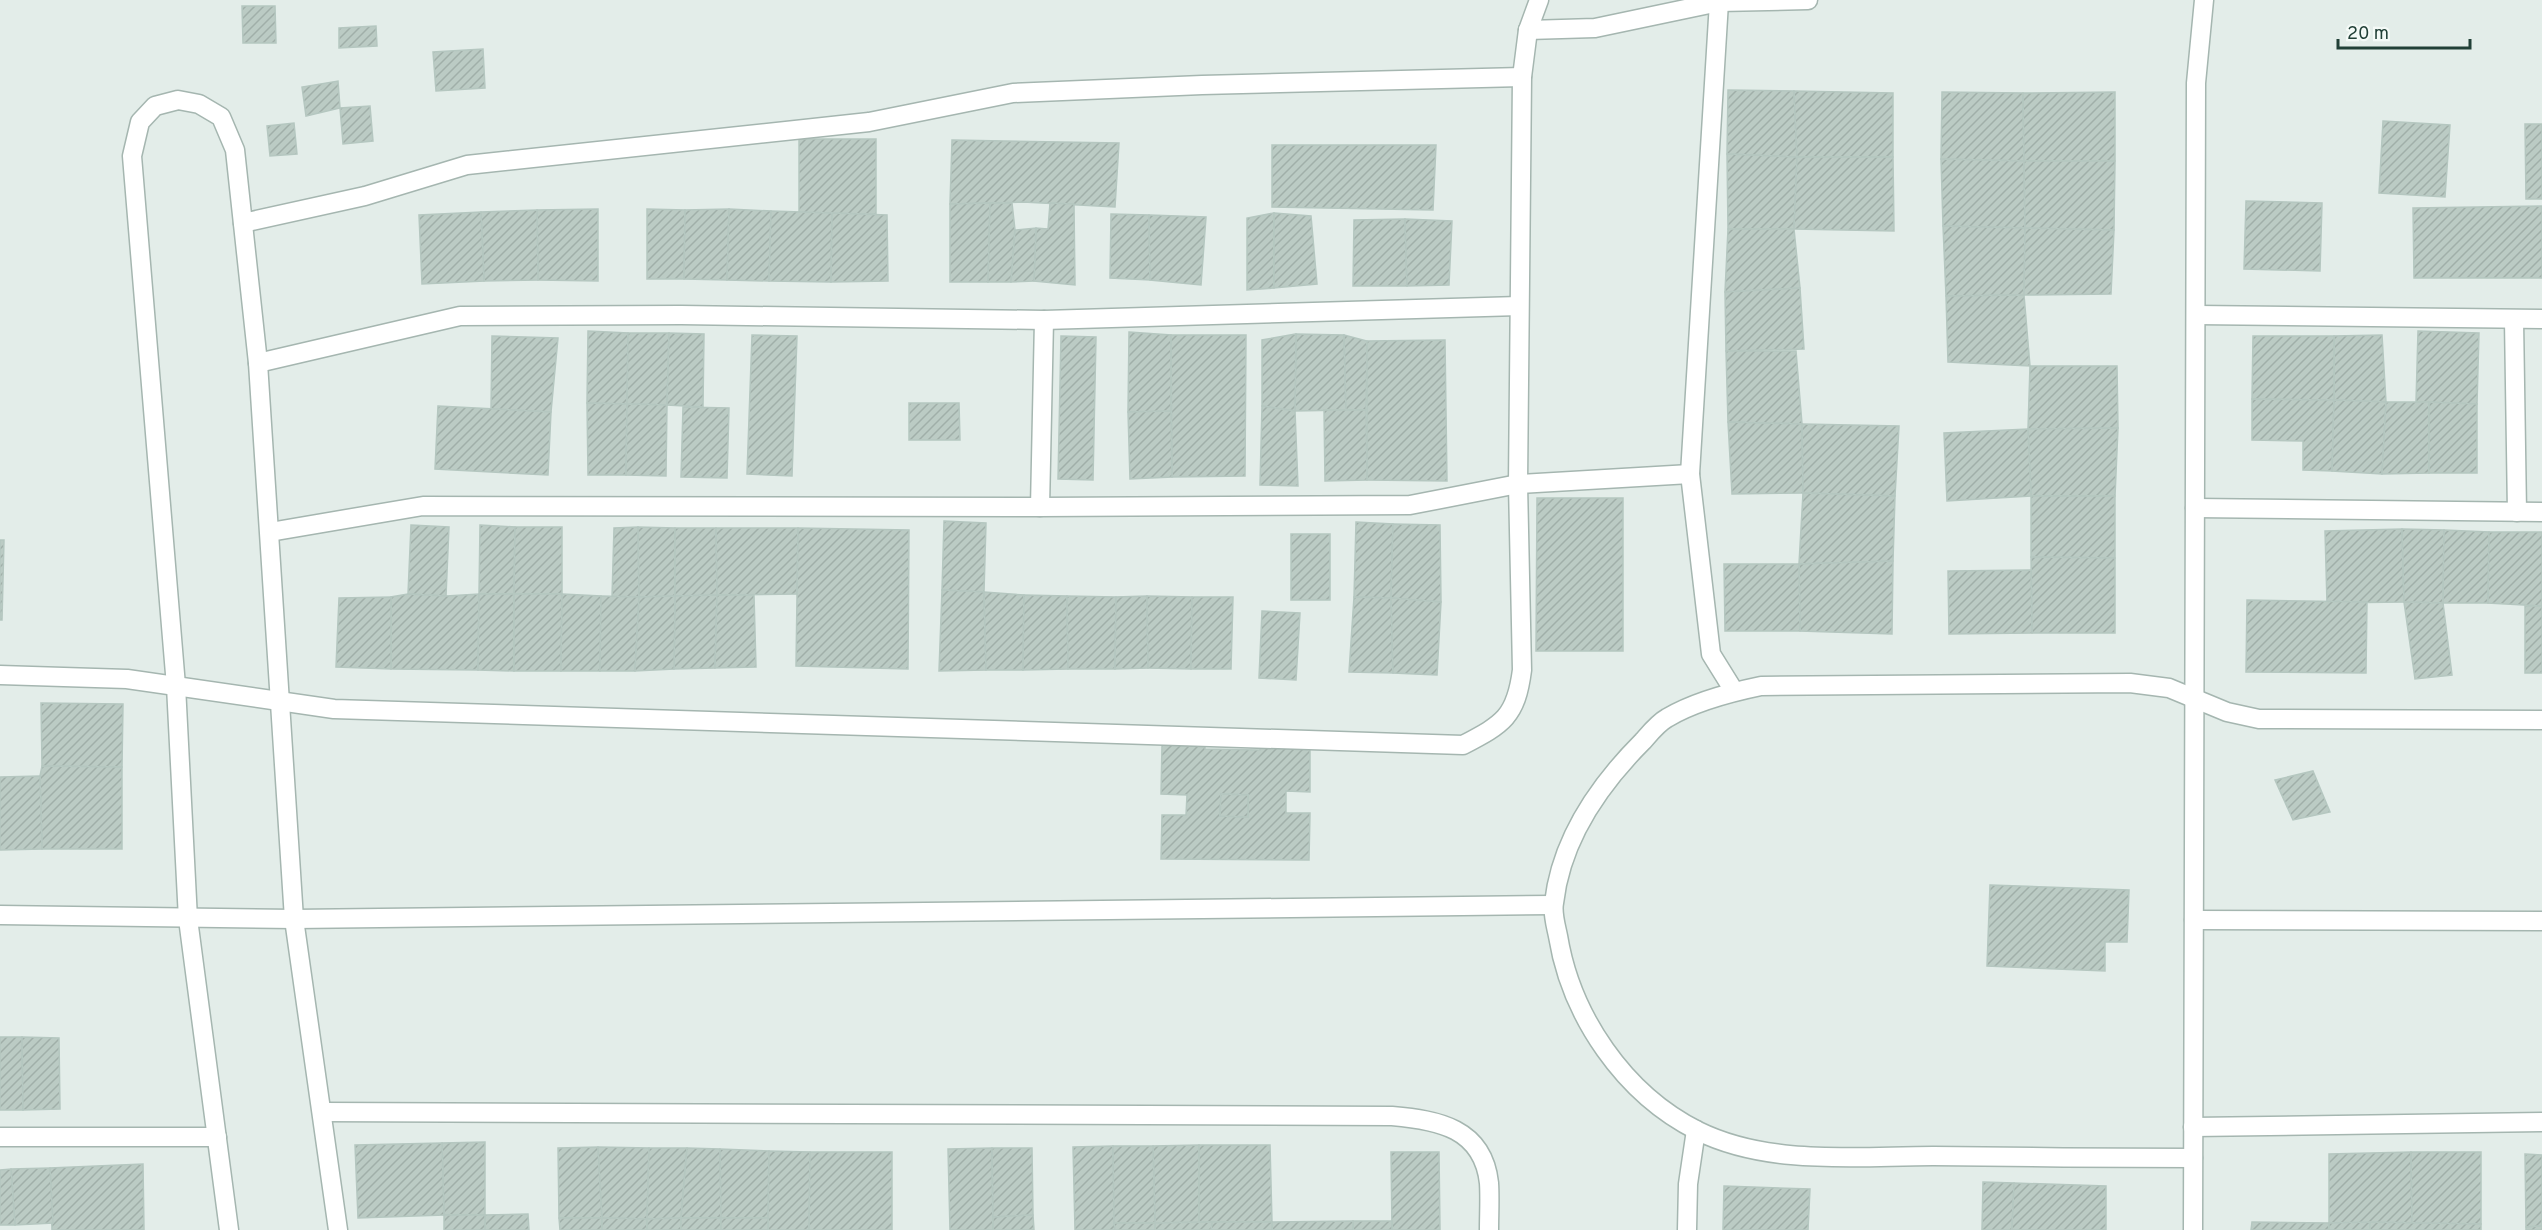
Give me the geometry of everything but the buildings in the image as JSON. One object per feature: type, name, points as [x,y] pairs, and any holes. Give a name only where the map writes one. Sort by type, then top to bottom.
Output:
[{"type":"street","points":[[0,675],[127,679],[334,709],[1463,745],[1498,725],[1510,713],[1519,693],[1522,670],[1518,484],[1522,77],[1528,30],[1539,0]]},
{"type":"street","points":[[1528,30],[1596,28],[1719,2],[1808,0]]},
{"type":"street","points":[[2193,1230],[2196,84],[2204,0]]},
{"type":"street","points":[[1719,2],[1690,474],[1711,654],[1734,691]]},
{"type":"street","points":[[243,223],[365,196],[467,165],[869,122],[1013,93],[1202,85],[1522,77]]},
{"type":"street","points":[[229,1230],[188,919],[176,686],[132,156],[140,122],[155,106],[178,100],[199,104],[221,117],[234,150],[258,363],[294,919],[338,1230]]},
{"type":"street","points":[[258,363],[460,316],[681,315],[1044,320],[1519,306]]},
{"type":"street","points":[[2197,315],[2542,319]]},
{"type":"street","points":[[1040,507],[1044,320]]},
{"type":"street","points":[[2514,320],[2517,512]]},
{"type":"street","points":[[270,532],[423,506],[1410,505],[1518,484],[1690,474]]},
{"type":"street","points":[[2195,508],[2542,512]]},
{"type":"street","points":[[2193,1158],[1800,1155],[1734,1146],[1696,1130],[1652,1101],[1619,1069],[1587,1024],[1562,963],[1553,905],[1565,857],[1591,801],[1623,760],[1665,718],[1734,691],[1761,686],[2130,683],[2169,688],[2227,712],[2259,719],[2542,720]]},
{"type":"street","points":[[0,915],[294,919],[1553,905]]},
{"type":"street","points":[[2194,920],[2542,921]]},
{"type":"street","points":[[322,1113],[1392,1116],[1426,1119],[1451,1128],[1473,1142],[1483,1159],[1489,1182],[1489,1230]]},
{"type":"street","points":[[2193,1127],[2542,1122]]},
{"type":"street","points":[[1687,1230],[1688,1184],[1696,1130]]},
{"type":"street","points":[[0,1137],[217,1137]]}]
